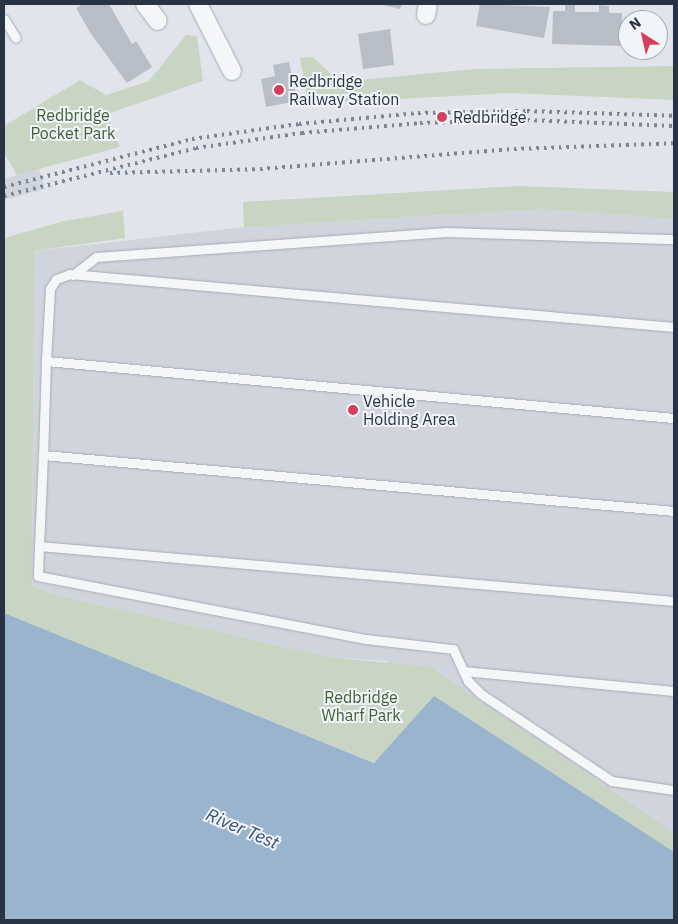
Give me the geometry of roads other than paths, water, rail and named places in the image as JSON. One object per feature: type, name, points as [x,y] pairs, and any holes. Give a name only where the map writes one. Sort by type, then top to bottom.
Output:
[{"type":"street","points":[[145,4],[158,21]]},
{"type":"street","points":[[198,4],[232,71]]},
{"type":"lane","points":[[4,19],[16,38]]},
{"type":"lane","points":[[73,275],[96,257],[389,235],[446,232],[674,239]]},
{"type":"lane","points":[[674,327],[73,275],[56,279],[50,289],[38,576],[366,639],[453,649],[463,671],[481,694],[612,781],[674,790]]},
{"type":"lane","points":[[46,361],[674,418]]},
{"type":"lane","points":[[43,455],[674,511]]},
{"type":"lane","points":[[39,546],[674,601]]},
{"type":"lane","points":[[463,671],[674,691]]},
{"type":"water","name":"River Test","points":[[4,613],[374,763],[434,696],[674,852],[674,920],[4,920]]},
{"type":"railway","points":[[4,187],[192,139],[299,124],[418,113],[527,111],[674,116]]},
{"type":"railway","points":[[4,196],[196,148],[302,133],[420,123],[527,120],[674,126]]},
{"type":"railway","points":[[110,173],[260,169],[514,149],[674,143]]},
{"type":"place","name":"Redbridge Railway Station","points":[[279,90]]},
{"type":"place","name":"Redbridge","points":[[442,117]]},
{"type":"place","name":"Vehicle Holding Area","points":[[353,410]]},
{"type":"park label","name":"Redbridge Pocket Park","points":[[73,124]]},
{"type":"park label","name":"Redbridge Wharf Park","points":[[361,706]]}]
